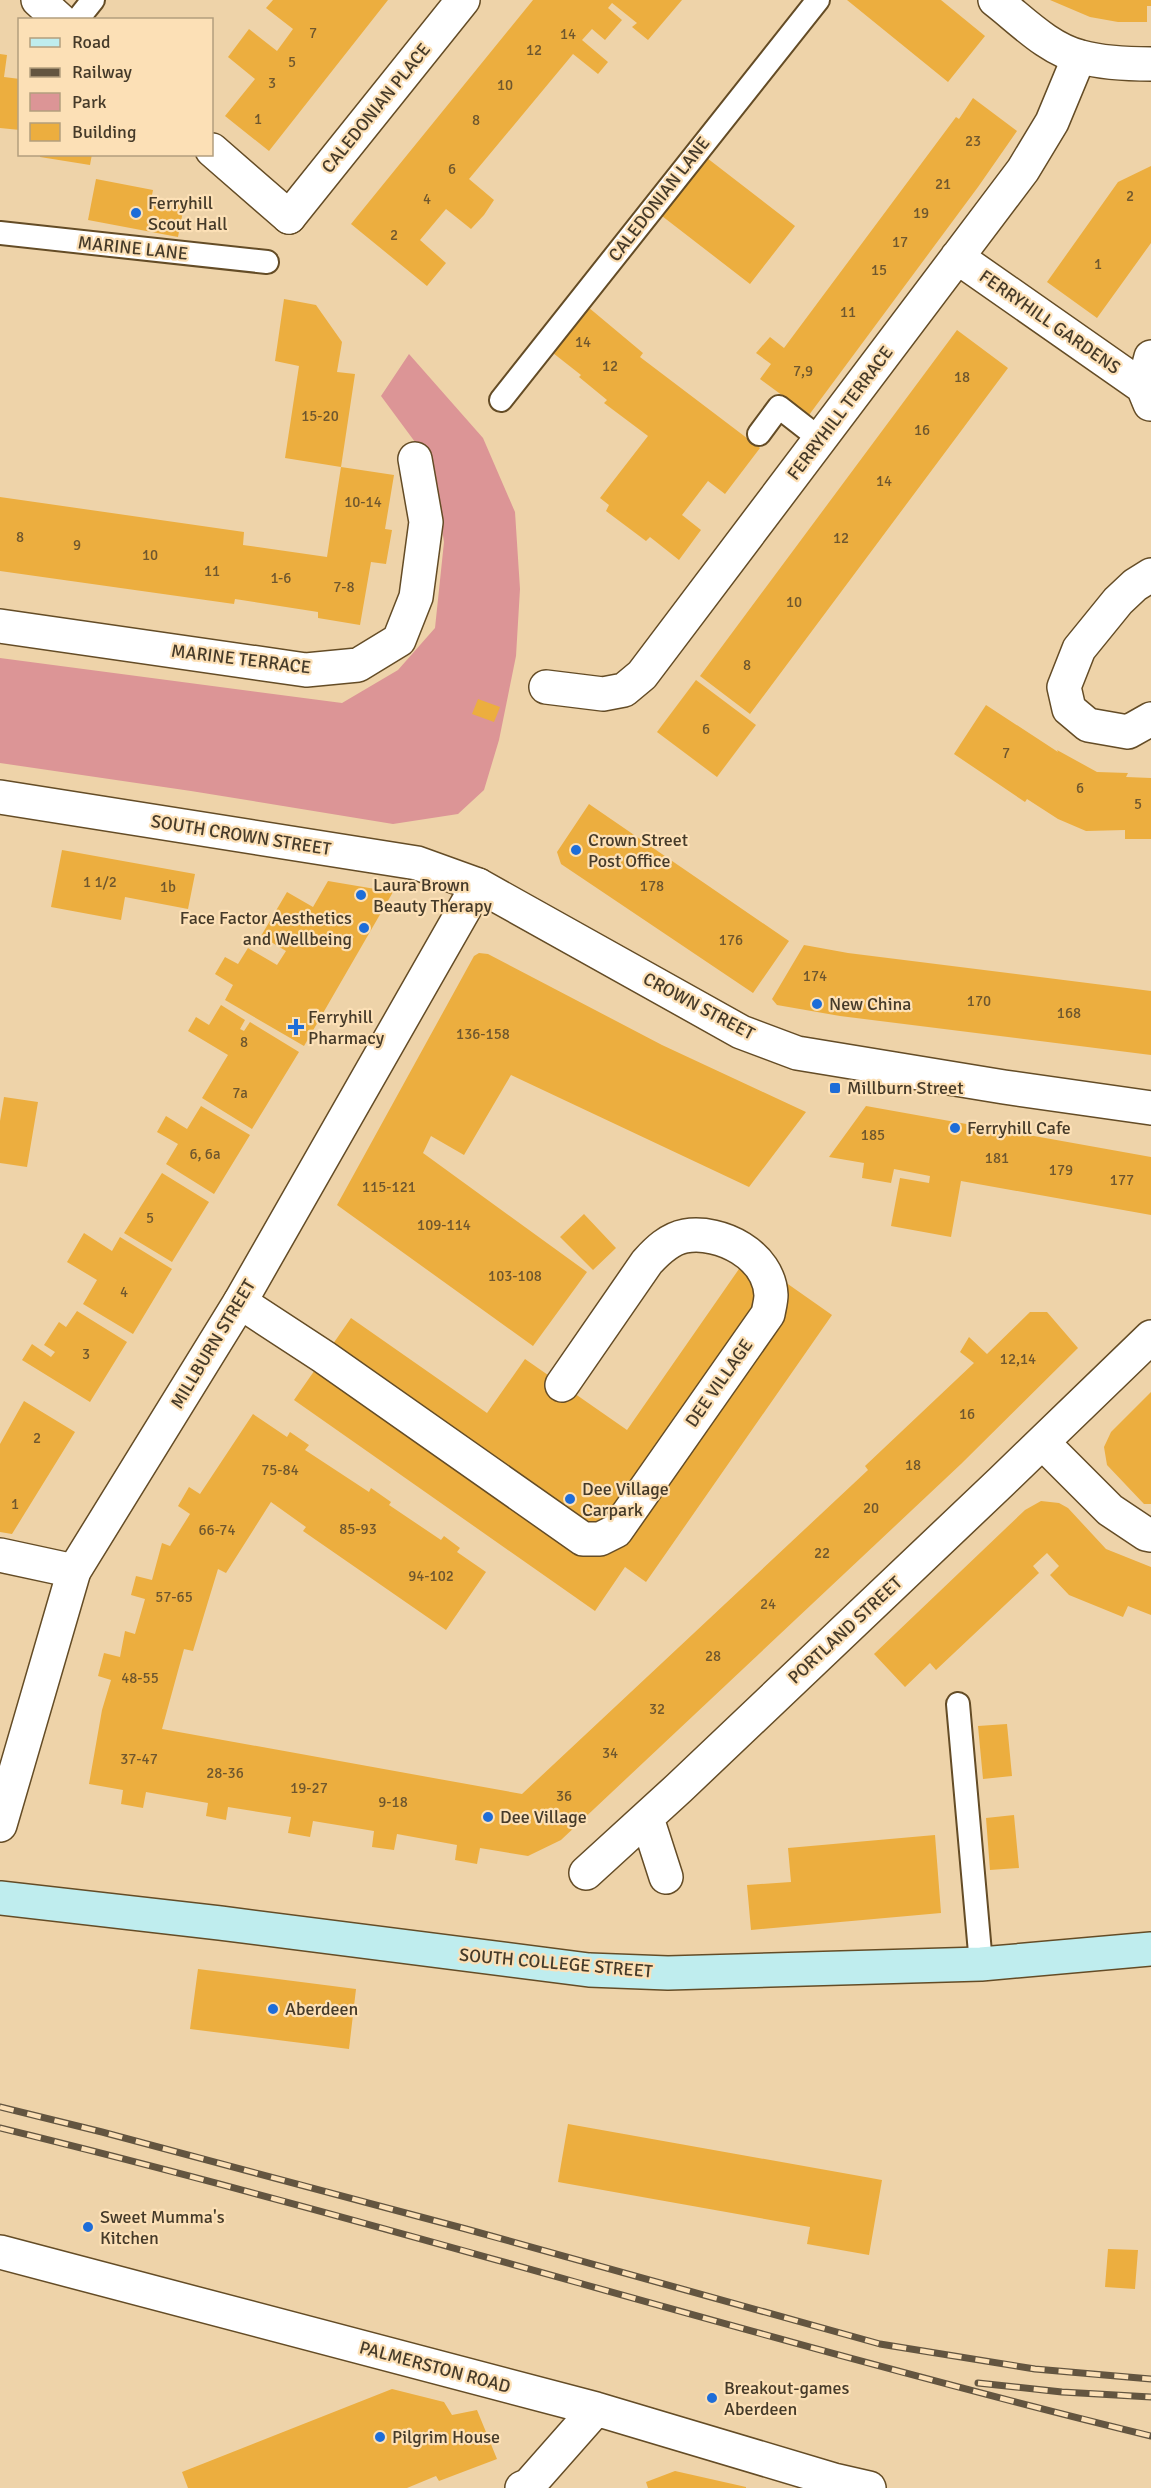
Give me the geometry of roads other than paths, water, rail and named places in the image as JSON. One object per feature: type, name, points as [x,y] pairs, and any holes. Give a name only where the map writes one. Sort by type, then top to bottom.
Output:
[{"type":"main road","name":"SOUTH COLLEGE STREET","points":[[0,1898],[220,1923],[589,1970],[679,1973],[981,1964],[1151,1949]]},
{"type":"street","points":[[38,0],[58,18]]},
{"type":"street","name":"CALEDONIAN PLACE","points":[[213,151],[289,217],[463,0]]},
{"type":"street","points":[[995,0],[1048,42],[1079,57],[1124,64],[1151,64]]},
{"type":"street","name":"FERRYHILL TERRACE","points":[[546,687],[603,694],[624,690],[642,675],[1023,170],[1052,122],[1079,57]]},
{"type":"street","name":"FERRYHILL GARDENS","points":[[957,257],[1148,383]]},
{"type":"street","name":"MARINE TERRACE","points":[[0,626],[306,670],[358,665],[399,640],[416,597],[426,522],[415,459]]},
{"type":"street","points":[[1151,575],[1135,585],[1118,601],[1079,649],[1065,687],[1069,709],[1088,725],[1128,732],[1151,719]]},
{"type":"street","name":"SOUTH CROWN STREET","points":[[0,797],[417,863],[478,885]]},
{"type":"street","name":"CROWN STREET","points":[[478,885],[741,1032],[797,1053],[1004,1087],[1151,1108]]},
{"type":"street","name":"MILLBURN STREET","points":[[0,1825],[74,1571],[240,1302],[478,885]]},
{"type":"street","name":"DEE VILLAGE","points":[[240,1302],[340,1367],[584,1539],[600,1539],[616,1532],[768,1314],[771,1296],[766,1276],[746,1250],[728,1240],[704,1235],[683,1236],[662,1246],[646,1262],[562,1385]]},
{"type":"street","name":"PORTLAND STREET","points":[[586,1873],[1043,1443],[1151,1337]]},
{"type":"street","points":[[1043,1443],[1110,1510],[1146,1534],[1151,1534]]},
{"type":"street","points":[[0,1555],[74,1571]]},
{"type":"street","points":[[647,1818],[666,1877]]},
{"type":"street","name":"PALMERSTON ROAD","points":[[0,2252],[596,2409],[834,2484],[869,2488]]},
{"type":"street","points":[[522,2488],[529,2485],[596,2409]]},
{"type":"lane","points":[[79,18],[93,0]]},
{"type":"lane","name":"CALEDONIAN LANE","points":[[501,400],[818,0]]},
{"type":"lane","name":"MARINE LANE","points":[[0,233],[267,262]]},
{"type":"lane","points":[[759,434],[779,407],[820,439]]},
{"type":"lane","points":[[958,1704],[981,1964]]},
{"type":"railway","points":[[0,2107],[466,2229],[880,2344],[1035,2369],[1151,2379]]},
{"type":"railway","points":[[0,2128],[144,2164],[1007,2400],[1151,2436]]},
{"type":"railway","points":[[978,2383],[1062,2392],[1151,2397]]},
{"type":"place","name":"Ferryhill Scout Hall","points":[[136,213]]},
{"type":"place","name":"Crown Street Post Office","points":[[576,850]]},
{"type":"place","name":"Laura Brown Beauty Therapy","points":[[361,895]]},
{"type":"place","name":"Face Factor Aesthetics and Wellbeing","points":[[364,928]]},
{"type":"place","name":"New China","points":[[817,1004]]},
{"type":"place","name":"Ferryhill Pharmacy","points":[[296,1027]]},
{"type":"place","name":"Millburn Street","points":[[835,1088]]},
{"type":"place","name":"Ferryhill Cafe","points":[[955,1128]]},
{"type":"place","name":"Dee Village Carpark","points":[[570,1499]]},
{"type":"place","name":"Dee Village","points":[[488,1817]]},
{"type":"place","name":"Aberdeen","points":[[273,2009]]},
{"type":"place","name":"Sweet Mumma's Kitchen","points":[[88,2227]]},
{"type":"place","name":"Breakout-games Aberdeen","points":[[712,2398]]},
{"type":"place","name":"Pilgrim House","points":[[380,2437]]}]
